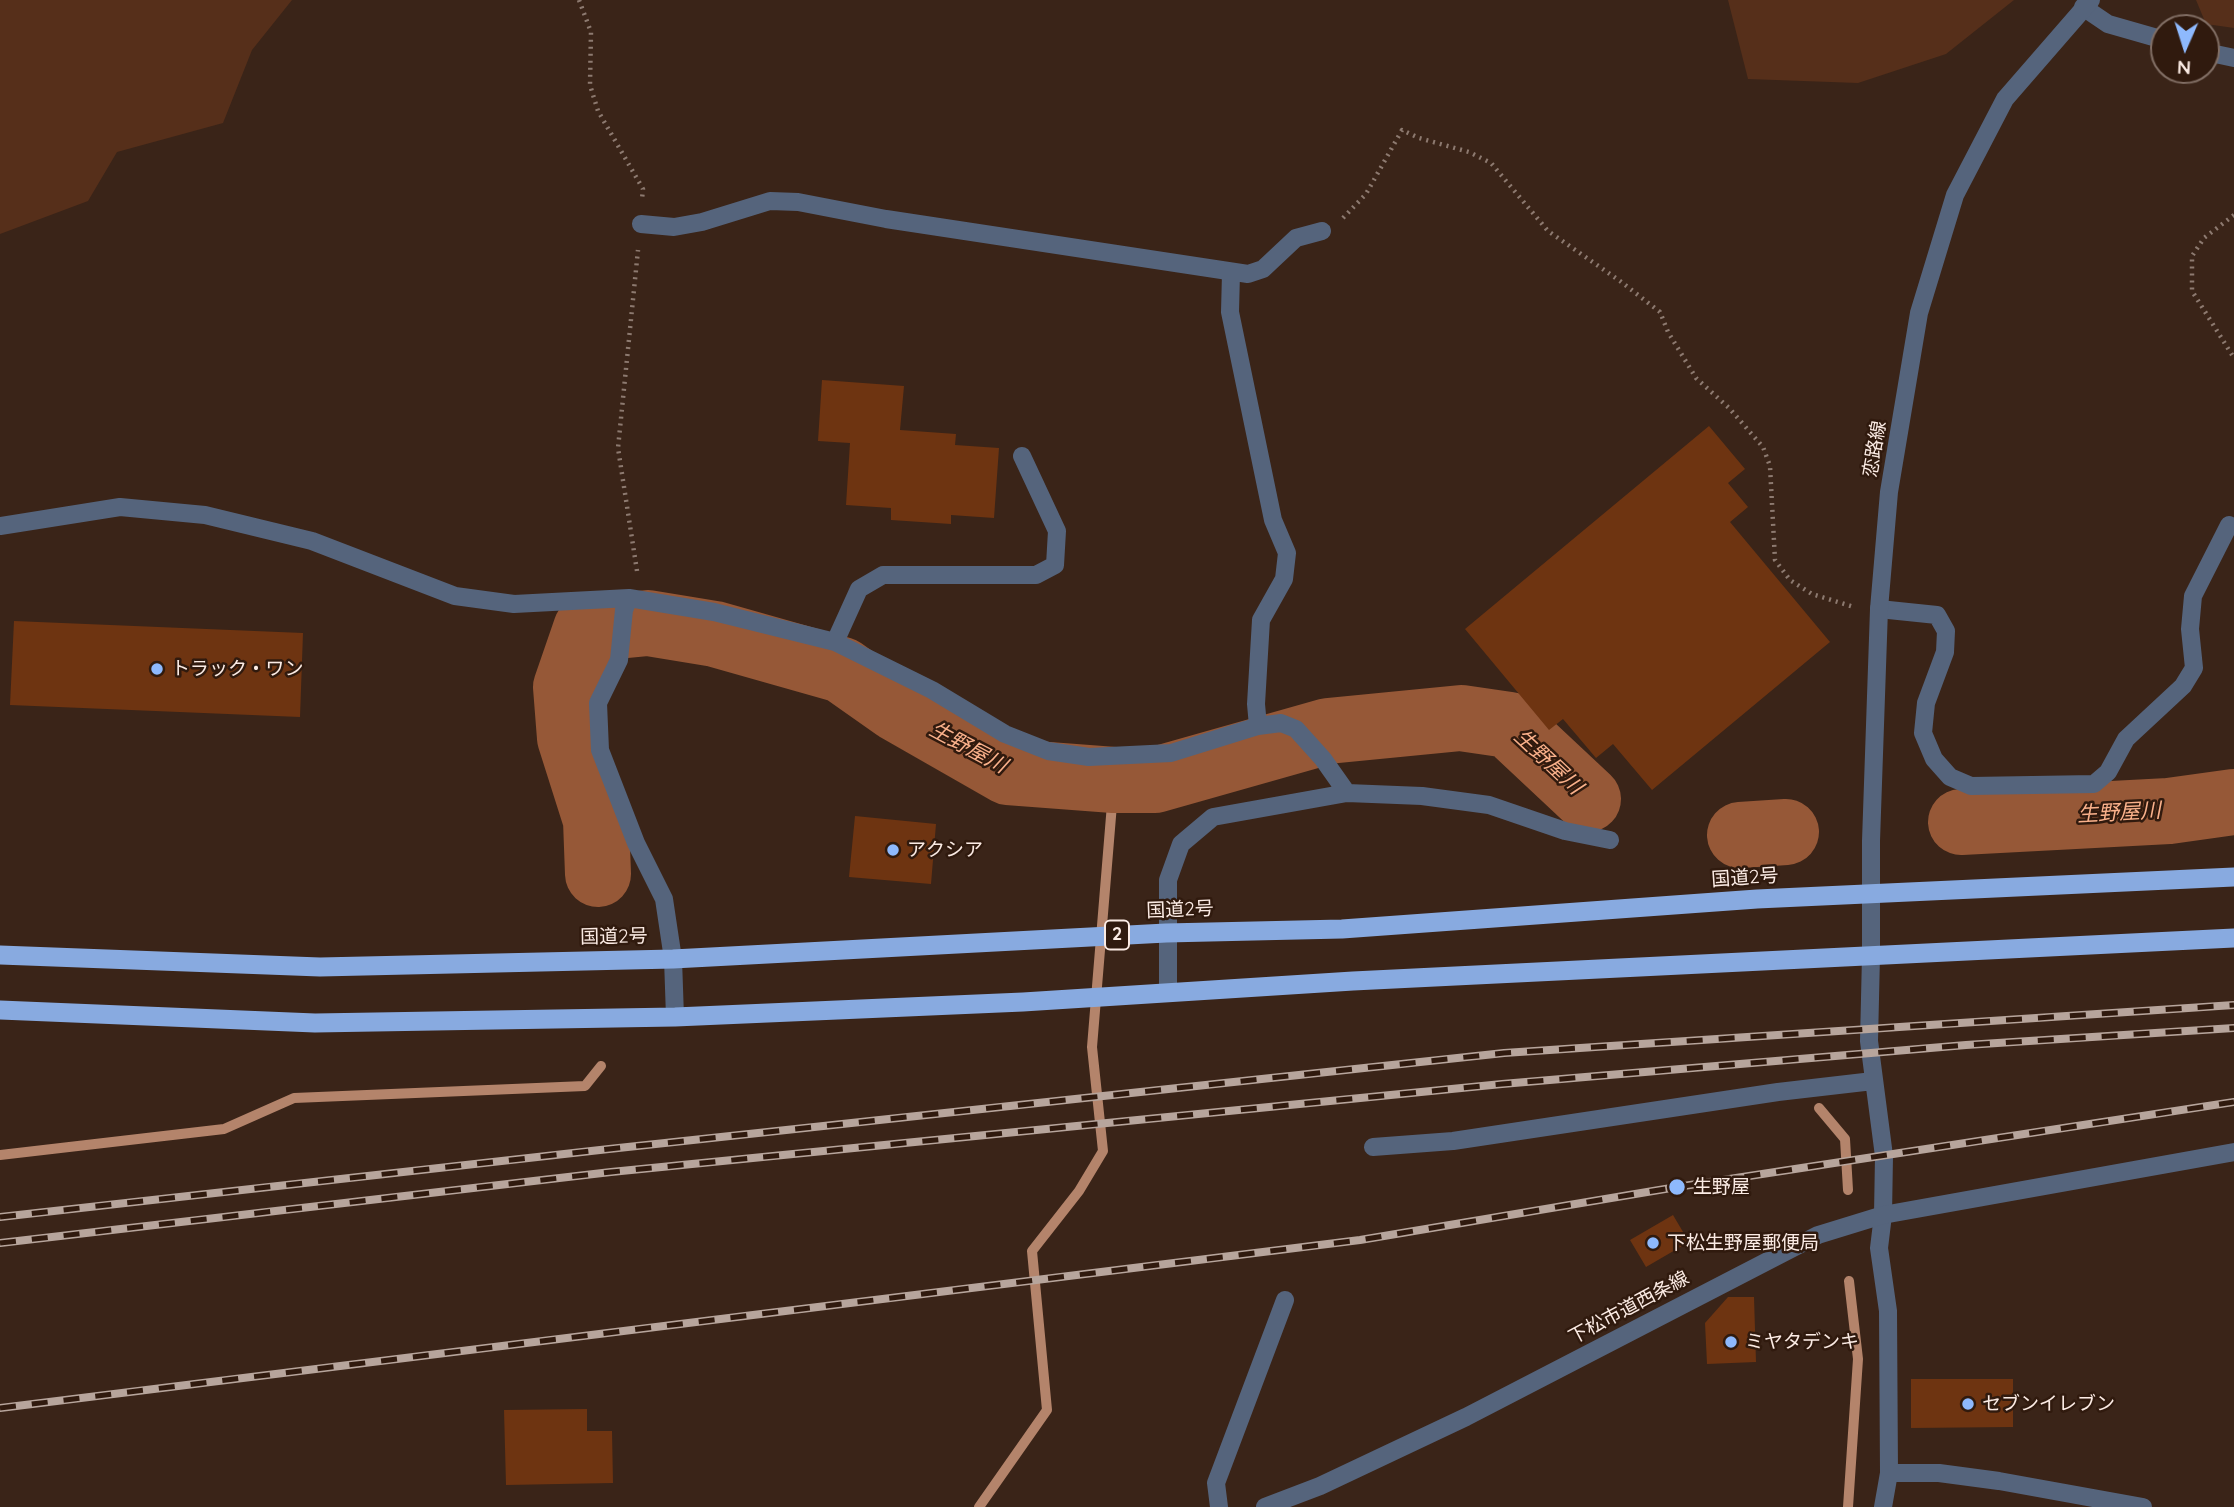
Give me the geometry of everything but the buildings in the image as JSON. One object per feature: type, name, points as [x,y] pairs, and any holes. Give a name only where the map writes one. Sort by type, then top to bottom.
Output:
[{"type":"highway","name":"国道2号","points":[[0,954],[320,967],[673,959],[1166,933],[1342,929],[1757,899],[2234,877]]},
{"type":"highway","points":[[0,1010],[315,1023],[675,1017],[1009,1003],[1353,981],[2234,938]]},
{"type":"street","points":[[2087,4],[2108,24],[2150,36]]},
{"type":"street","name":"恋路線","points":[[1883,1507],[1889,1473],[1888,1311],[1879,1248],[1883,1215],[1884,1156],[1869,1041],[1870,894],[1879,609],[1889,492],[1919,313],[1955,195],[2005,99],[2087,4]]},
{"type":"street","points":[[641,224],[674,226],[702,222],[770,201],[797,202],[886,219],[1248,274],[1263,269],[1296,238],[1322,231]]},
{"type":"street","points":[[1231,273],[1230,312],[1273,520],[1287,553],[1284,579],[1261,620],[1256,704],[1258,726]]},
{"type":"street","points":[[835,642],[859,589],[883,575],[1036,575],[1055,565],[1057,531],[1022,456]]},
{"type":"street","points":[[0,526],[120,507],[205,515],[312,541],[456,596],[514,604],[626,604],[714,612],[835,642],[932,690],[1005,734],[1048,751],[1089,757],[1171,754],[1258,726],[1281,723],[1296,729],[1323,759],[1347,793]]},
{"type":"street","points":[[1879,609],[1937,615],[1946,631],[1945,652],[1926,703],[1923,733],[1934,759],[1950,777],[1971,786],[2094,784],[2108,772],[2126,739],[2183,686],[2194,668],[2190,629],[2193,596],[2229,526]]},
{"type":"street","points":[[626,604],[619,660],[598,703],[600,750],[636,843],[664,899],[673,959],[675,1017]]},
{"type":"street","points":[[1167,993],[1168,880],[1181,844],[1213,817],[1347,793],[1422,796],[1489,805],[1565,831],[1610,840]]},
{"type":"street","points":[[1373,1147],[1453,1141],[1778,1092],[1873,1081]]},
{"type":"street","name":"下松市道西条線","points":[[1265,1507],[1320,1486],[1466,1417],[1807,1240],[1883,1215],[2234,1152]]},
{"type":"street","points":[[1219,1507],[1216,1483],[1285,1300]]},
{"type":"street","points":[[1889,1473],[1939,1473],[1999,1481],[2143,1507]]},
{"type":"path","points":[[579,0],[591,32],[590,85],[598,111],[643,190],[618,448],[638,578],[626,604]]},
{"type":"path","points":[[1322,231],[1346,216],[1366,194],[1402,130],[1419,138],[1469,152],[1491,163],[1548,231],[1660,312],[1668,332],[1696,378],[1729,408],[1763,447],[1770,466],[1774,560],[1790,580],[1812,594],[1847,607],[1879,609]]},
{"type":"path","points":[[2234,215],[2204,238],[2192,256],[2192,291],[2234,358]]},
{"type":"shaded area","points":[[0,0],[292,0],[252,50],[223,123],[117,152],[88,201],[0,234]]},
{"type":"shaded area","points":[[1728,0],[2014,0],[1946,54],[1858,83],[1748,79]]},
{"type":"shaded area","points":[[2196,0],[2234,0],[2234,28],[2220,26],[2220,14],[2202,14]]},
{"type":"waterway","name":"生野屋川","points":[[598,874],[596,820],[570,738],[566,687],[586,629],[648,623],[715,634],[842,670],[896,708],[1008,772],[1114,780],[1155,780],[1328,731],[1461,718],[1509,725],[1588,799]]},
{"type":"waterway","points":[[979,1507],[1047,1410],[1032,1251],[1079,1191],[1103,1151],[1092,1047],[1114,780]]},
{"type":"waterway","name":"生野屋川","points":[[1961,822],[2169,811],[2234,802]]},
{"type":"waterway","name":"生野屋川","points":[[1740,835],[1786,832]]},
{"type":"waterway","points":[[0,1155],[224,1129],[294,1098],[585,1086],[601,1066]]},
{"type":"waterway","points":[[1819,1108],[1845,1139],[1848,1190]]},
{"type":"waterway","points":[[1848,1507],[1858,1359],[1849,1281]]},
{"type":"railway","points":[[0,1217],[1504,1053],[2234,1005]]},
{"type":"railway","points":[[0,1243],[611,1172],[1502,1084],[1966,1045],[2234,1028]]},
{"type":"railway","points":[[0,1408],[1360,1240],[1677,1187],[2234,1102]]},
{"type":"place","name":"トラック・ワン","points":[[157,669]]},
{"type":"place","name":"アクシア","points":[[893,850]]},
{"type":"place","name":"生野屋","points":[[1677,1187]]},
{"type":"place","name":"下松生野屋郵便局","points":[[1653,1243]]},
{"type":"place","name":"ミヤタデンキ","points":[[1731,1342]]},
{"type":"place","name":"セブンイレブン","points":[[1968,1404]]}]
